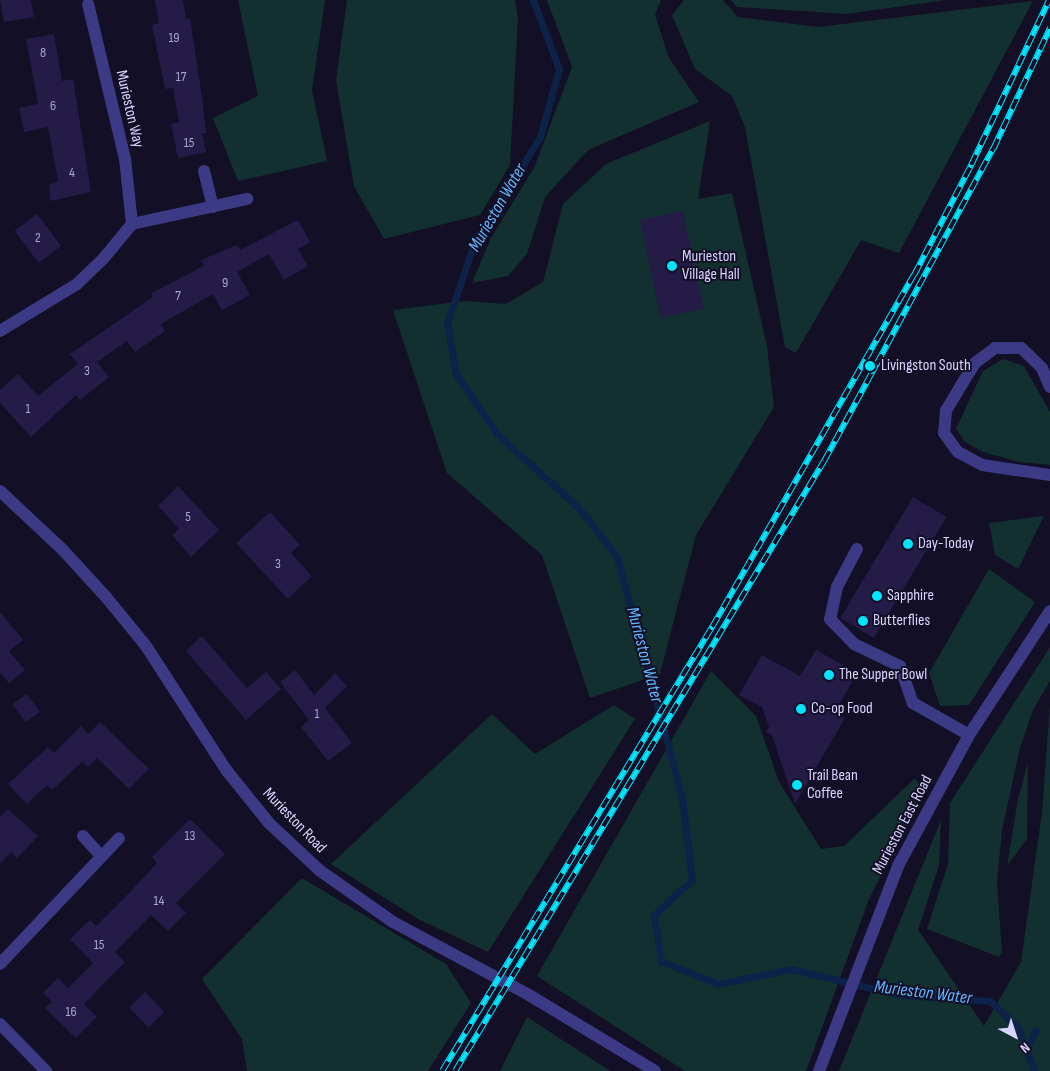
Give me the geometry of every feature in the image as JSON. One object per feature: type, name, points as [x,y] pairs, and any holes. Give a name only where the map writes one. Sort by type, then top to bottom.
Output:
[{"type":"street","name":"Murieston Way","points":[[88,4],[125,159],[132,224]]},
{"type":"street","points":[[204,171],[213,207]]},
{"type":"street","points":[[0,331],[77,284],[103,260],[132,224],[247,199]]},
{"type":"street","points":[[1050,387],[1042,368],[1021,348],[995,348],[974,363],[946,411],[944,433],[958,452],[982,465],[1050,474]]},
{"type":"street","name":"Murieston Road","points":[[0,491],[62,549],[106,597],[146,646],[227,771],[268,823],[319,870],[393,922],[529,995],[655,1071]]},
{"type":"street","points":[[857,549],[837,587],[830,619],[854,644],[900,666],[913,703],[970,735]]},
{"type":"street","name":"Murieston East Road","points":[[818,1071],[881,904],[898,866],[970,735],[1050,611]]},
{"type":"street","points":[[83,836],[101,856]]},
{"type":"street","points":[[0,964],[118,838]]},
{"type":"street","points":[[0,1024],[46,1071]]},
{"type":"green space","points":[[238,0],[325,0],[312,90],[327,161],[238,181],[213,118],[258,96]]},
{"type":"green space","points":[[347,0],[515,0],[518,18],[510,165],[480,215],[384,239],[354,186],[336,80]]},
{"type":"green space","points":[[547,0],[661,0],[655,15],[669,58],[699,102],[588,150],[545,197],[527,254],[508,276],[472,283],[491,238],[534,168],[572,67]]},
{"type":"green space","points":[[684,0],[723,0],[738,17],[818,27],[1033,1],[899,253],[861,240],[796,353],[785,347],[745,127],[732,96],[695,69],[672,15]]},
{"type":"green space","points":[[731,0],[946,0],[846,14],[737,7]]},
{"type":"green space","points":[[710,121],[698,199],[732,193],[767,346],[774,407],[696,535],[660,674],[590,698],[542,555],[447,473],[393,310],[464,301],[506,304],[543,282],[563,204],[606,164]]},
{"type":"green space","points":[[1003,359],[1024,366],[1050,412],[1050,465],[1019,462],[983,452],[965,442],[956,429],[983,371]]},
{"type":"green space","points":[[1044,516],[1018,569],[995,555],[989,523]]},
{"type":"green space","points":[[989,569],[1035,602],[969,705],[940,706],[929,673]]},
{"type":"green space","points":[[1050,647],[1050,681],[1033,710],[1020,748],[1002,830],[997,882],[1002,952],[999,957],[927,929],[948,864],[950,803]]},
{"type":"green space","points":[[711,671],[756,716],[779,782],[821,849],[844,846],[914,779],[926,786],[869,899],[806,1071],[685,1071],[537,976]]},
{"type":"green space","points":[[1050,704],[1050,1071],[839,1071],[941,820],[939,865],[918,930],[984,1026],[1021,962],[1042,812]]},
{"type":"green space","points":[[614,705],[635,719],[488,952],[418,919],[331,864],[492,714],[535,754]]},
{"type":"green space","points":[[1028,762],[1027,839],[1007,866],[1018,799]]},
{"type":"green space","points":[[302,878],[446,964],[471,1003],[428,1071],[247,1071],[242,1039],[202,979]]},
{"type":"green space","points":[[527,1017],[610,1071],[500,1071]]},
{"type":"building","points":[[0,0],[31,0],[34,17],[4,22]]},
{"type":"building","points":[[155,0],[183,0],[186,19],[190,18],[203,104],[206,133],[202,133],[206,152],[178,158],[171,124],[179,122],[173,88],[165,89],[152,25],[159,23]]},
{"type":"building","points":[[54,34],[62,81],[73,79],[91,192],[50,201],[49,185],[58,181],[48,127],[24,132],[19,108],[38,104],[26,39]]},
{"type":"building","name":"Murieston Village Hall","points":[[683,211],[704,309],[661,318],[640,220]]},
{"type":"building","points":[[37,214],[61,246],[39,263],[15,231]]},
{"type":"building","points":[[298,220],[310,242],[298,249],[308,266],[284,280],[269,254],[237,272],[250,295],[222,310],[213,294],[161,324],[165,331],[135,352],[127,341],[97,362],[109,377],[80,400],[76,395],[31,437],[0,403],[0,390],[18,374],[38,396],[78,364],[70,354],[153,297],[151,293],[204,266],[201,260],[237,245],[240,250]]},
{"type":"building","points":[[178,486],[219,530],[191,557],[172,535],[179,529],[158,506]]},
{"type":"building","points":[[913,497],[946,517],[874,638],[840,618]]},
{"type":"building","points":[[270,512],[300,545],[291,553],[312,576],[288,599],[236,543]]},
{"type":"building","points":[[0,612],[23,640],[9,651],[25,670],[9,683],[0,673]]},
{"type":"building","points":[[202,636],[247,688],[266,672],[281,689],[246,720],[186,651]]},
{"type":"building","name":"Co-op Food","points":[[816,650],[857,673],[835,712],[845,718],[795,804],[772,735],[766,732],[769,727],[762,707],[739,695],[762,655],[800,676]]},
{"type":"building","points":[[295,670],[314,695],[335,673],[347,686],[325,708],[352,743],[328,761],[301,727],[309,720],[280,682]]},
{"type":"building","points":[[27,694],[40,712],[25,722],[12,705]]},
{"type":"building","points":[[100,722],[149,769],[129,789],[97,758],[88,767],[82,762],[52,790],[47,785],[27,804],[8,784],[48,747],[54,753],[81,726],[88,734]]},
{"type":"building","points":[[8,809],[38,836],[17,858],[11,852],[0,864],[0,817]]},
{"type":"building","points":[[190,819],[225,854],[176,903],[186,913],[168,931],[151,915],[115,952],[125,962],[84,1004],[97,1017],[76,1038],[45,1008],[52,1002],[43,993],[58,978],[68,988],[93,963],[70,939],[90,920],[96,926],[132,890],[157,863],[152,857]]},
{"type":"building","points":[[145,992],[164,1012],[149,1027],[129,1007]]},
{"type":"waterway","name":"Murieston Water","points":[[533,0],[559,69],[540,137],[474,243],[447,323],[456,374],[497,434],[579,508],[617,557],[682,798],[692,880],[654,915],[661,961],[718,984],[791,969],[900,995],[990,1001],[1018,1027],[1034,1071]]},
{"type":"waterway","points":[[1026,1049],[1036,1030]]},
{"type":"railway","points":[[442,1071],[712,627],[914,275],[971,165],[1049,0]]},
{"type":"railway","points":[[455,1071],[824,461],[993,149],[1050,28]]},
{"type":"place","name":"Murieston Village Hall","points":[[672,266]]},
{"type":"place","name":"Livingston South","points":[[870,366]]},
{"type":"place","name":"Day-Today","points":[[908,544]]},
{"type":"place","name":"Sapphire","points":[[877,596]]},
{"type":"place","name":"Butterflies","points":[[863,621]]},
{"type":"place","name":"The Supper Bowl","points":[[829,675]]},
{"type":"place","name":"Co-op Food","points":[[801,709]]},
{"type":"place","name":"Trail Bean Coffee","points":[[797,785]]}]
